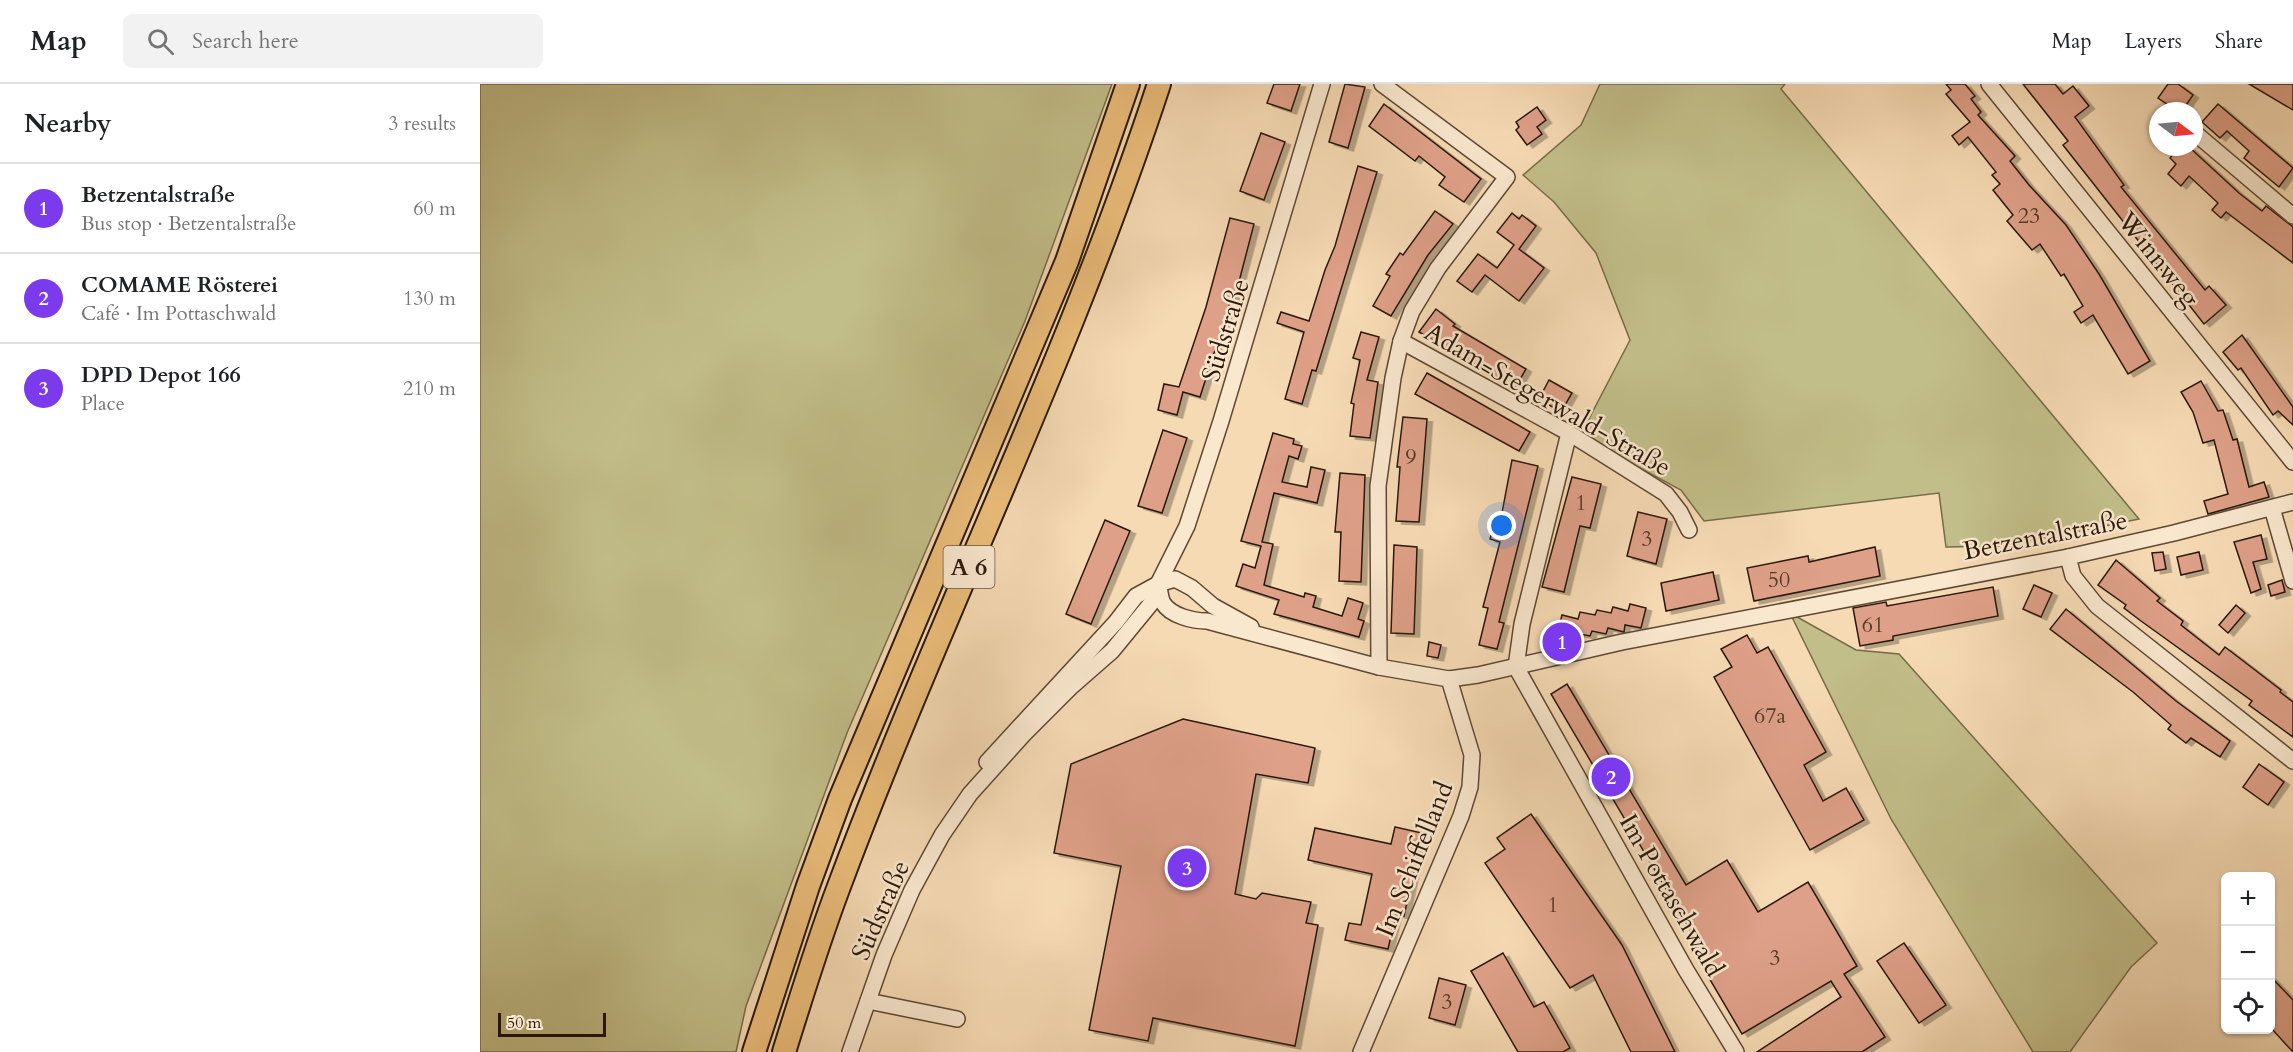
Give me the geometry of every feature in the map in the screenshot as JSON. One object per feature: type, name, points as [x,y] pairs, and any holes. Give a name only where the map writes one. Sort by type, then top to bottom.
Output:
[{"type":"highway","name":"A 6","points":[[754,1052],[808,886],[840,799],[1066,261],[1128,84]]},
{"type":"highway","name":"A 6","points":[[784,1052],[838,890],[902,726],[1073,316],[1119,198],[1159,84]]},
{"type":"street","name":"Südstraße","points":[[850,1052],[912,890],[942,836],[970,794],[982,768],[1004,741],[1116,622],[1136,596],[1158,584],[1187,526],[1260,298],[1322,84]]},
{"type":"street","points":[[1379,667],[1378,486],[1393,378],[1401,341],[1412,311],[1438,268],[1507,177],[1382,84]]},
{"type":"street","name":"Winnweg","points":[[1989,84],[2293,462]]},
{"type":"street","points":[[2203,141],[2293,216]]},
{"type":"street","name":"Adam-Stegerwald-Straße","points":[[1401,341],[1569,433],[1666,494],[1680,512],[1689,530]]},
{"type":"street","points":[[1516,667],[1522,624],[1569,433]]},
{"type":"street","name":"Betzentalstraße","points":[[1272,638],[1379,667],[1449,679],[1516,667],[1622,642],[2068,556],[2272,508],[2293,501]]},
{"type":"street","points":[[2272,508],[2293,581]]},
{"type":"street","points":[[2068,556],[2073,576],[2097,606],[2293,761]]},
{"type":"street","points":[[1175,579],[1192,588],[1213,606],[1272,638],[1207,621],[1194,621],[1176,613],[1163,603],[1158,584],[1175,579]]},
{"type":"street","name":"Im Pottaschwald","points":[[1516,667],[1686,970],[1736,1052]]},
{"type":"street","name":"Im Schiffelland","points":[[1361,1052],[1470,787],[1472,755],[1449,679]]},
{"type":"street","points":[[868,1001],[957,1019]]},
{"type":"shaded area","points":[[480,84],[1112,84],[1025,321],[847,733],[746,1006],[736,1052],[480,1052]]},
{"type":"shaded area","points":[[1600,84],[1785,84],[1781,89],[2139,519],[2004,546],[1946,547],[1939,493],[1704,521],[1681,490],[1580,436],[1630,340],[1596,253],[1554,202],[1523,175],[1581,125]]},
{"type":"shaded area","points":[[1790,613],[1856,650],[1899,654],[2157,943],[2131,967],[2070,1052],[2033,1052],[1891,819]]},
{"type":"building","points":[[1274,84],[1300,84],[1291,111],[1267,103]]},
{"type":"building","points":[[1345,84],[1365,87],[1348,148],[1329,142]]},
{"type":"building","points":[[1946,84],[1965,84],[1975,96],[1971,99],[1981,112],[1978,115],[2015,156],[2010,161],[2029,185],[2066,225],[2099,274],[2150,361],[2128,374],[2093,315],[2081,323],[2074,312],[2083,306],[2064,274],[2061,276],[2040,244],[2032,250],[2007,221],[2013,215],[1993,190],[2000,184],[1992,175],[1996,172],[1968,137],[1959,145],[1952,136],[1970,122],[1946,94],[1951,90]]},
{"type":"building","points":[[2023,84],[2055,84],[2063,94],[2073,86],[2089,106],[2075,117],[2124,185],[2121,187],[2205,290],[2209,286],[2226,305],[2204,324],[2063,145],[2068,141]]},
{"type":"building","points":[[2168,84],[2178,84],[2193,95],[2188,102],[2164,102],[2158,98]]},
{"type":"building","points":[[2249,84],[2293,84],[2293,110]]},
{"type":"building","points":[[1384,104],[1481,179],[1464,202],[1439,185],[1445,177],[1419,156],[1415,161],[1369,126]]},
{"type":"building","points":[[2218,104],[2293,168],[2279,187],[2244,158],[2249,151],[2227,131],[2220,138],[2203,121]]},
{"type":"building","points":[[1537,107],[1546,120],[1537,127],[1542,134],[1527,145],[1516,130],[1519,127],[1516,122]]},
{"type":"building","points":[[1261,133],[1285,142],[1264,200],[1240,191]]},
{"type":"building","points":[[2172,156],[2199,156],[2262,211],[2266,206],[2293,227],[2293,263],[2226,212],[2221,218],[2212,210],[2218,203],[2189,176],[2181,186],[2168,174],[2176,164],[2170,158]]},
{"type":"building","points":[[1358,166],[1377,172],[1316,371],[1312,370],[1302,404],[1285,399],[1304,332],[1277,323],[1281,312],[1309,321],[1335,246]]},
{"type":"building","points":[[1435,211],[1453,224],[1428,255],[1391,316],[1373,306],[1390,276],[1386,274],[1400,253],[1403,255]]},
{"type":"building","points":[[1512,213],[1519,219],[1522,215],[1536,226],[1519,249],[1544,268],[1519,301],[1485,275],[1472,292],[1457,281],[1478,254],[1497,268],[1514,245],[1497,232]]},
{"type":"building","points":[[1230,218],[1254,224],[1234,301],[1231,300],[1200,397],[1183,392],[1177,415],[1158,410],[1164,384],[1179,387],[1206,307]]},
{"type":"building","points":[[1436,309],[1455,324],[1453,326],[1526,369],[1515,388],[1419,332]]},
{"type":"building","points":[[1361,332],[1379,337],[1367,380],[1378,382],[1370,438],[1350,436],[1354,404],[1351,403],[1360,360],[1353,358]]},
{"type":"building","points":[[2242,335],[2293,407],[2293,425],[2278,411],[2273,415],[2241,368],[2238,370],[2223,352]]},
{"type":"building","points":[[1427,373],[1530,432],[1519,451],[1415,394]]},
{"type":"building","points":[[1549,380],[1572,393],[1561,412],[1539,399]]},
{"type":"building","points":[[2201,381],[2218,411],[2223,410],[2233,440],[2237,439],[2249,487],[2264,482],[2269,497],[2208,514],[2204,501],[2228,494],[2214,440],[2203,443],[2193,412],[2181,392]]},
{"type":"building","points":[[1403,417],[1427,419],[1419,522],[1396,521],[1400,467],[1397,467]]},
{"type":"building","points":[[1163,430],[1187,438],[1162,513],[1138,506]]},
{"type":"building","points":[[1273,433],[1294,439],[1293,444],[1302,446],[1298,459],[1289,456],[1282,482],[1307,487],[1311,467],[1325,470],[1317,503],[1274,493],[1262,542],[1273,544],[1264,585],[1304,597],[1305,593],[1316,596],[1313,607],[1342,616],[1348,598],[1363,603],[1358,619],[1364,621],[1359,637],[1274,614],[1279,600],[1236,586],[1243,564],[1255,568],[1261,546],[1241,541]]},
{"type":"building","points":[[1512,460],[1538,466],[1499,622],[1504,623],[1497,649],[1479,645],[1488,608],[1483,607],[1500,542],[1490,539],[1496,517],[1501,518]]},
{"type":"building","points":[[1340,473],[1365,475],[1361,582],[1339,581],[1341,532],[1335,532]]},
{"type":"building","points":[[1572,477],[1601,484],[1590,528],[1580,526],[1564,592],[1542,587]]},
{"type":"building","points":[[1638,512],[1667,519],[1656,564],[1627,556]]},
{"type":"building","points":[[1105,520],[1130,531],[1091,624],[1066,614]]},
{"type":"building","points":[[2261,535],[2267,559],[2253,562],[2261,589],[2251,593],[2234,542]]},
{"type":"building","points":[[1394,545],[1417,547],[1414,634],[1391,633]]},
{"type":"building","points":[[1875,547],[1880,576],[1754,601],[1747,568],[1808,556],[1809,562]]},
{"type":"building","points":[[2163,552],[2166,569],[2155,571],[2152,553]]},
{"type":"building","points":[[2199,552],[2203,570],[2181,575],[2177,557]]},
{"type":"building","points":[[2116,560],[2160,598],[2157,601],[2183,621],[2181,625],[2219,655],[2225,647],[2293,702],[2293,737],[2249,705],[2252,701],[2141,621],[2124,608],[2126,605],[2098,585]]},
{"type":"building","points":[[1713,572],[1719,600],[1666,611],[1661,583]]},
{"type":"building","points":[[2282,580],[2285,592],[2271,596],[2268,585]]},
{"type":"building","points":[[2034,585],[2052,593],[2041,617],[2023,609]]},
{"type":"building","points":[[1993,587],[1998,616],[1893,636],[1893,640],[1860,646],[1853,608],[1886,602],[1887,606]]},
{"type":"building","points":[[1630,604],[1646,608],[1641,628],[1625,625],[1624,632],[1608,628],[1606,634],[1592,631],[1590,636],[1575,633],[1573,640],[1557,636],[1562,615],[1578,619],[1580,612],[1595,615],[1597,610],[1611,613],[1613,607],[1628,611]]},
{"type":"building","points":[[2236,605],[2245,613],[2228,633],[2219,625]]},
{"type":"building","points":[[2066,609],[2176,701],[2230,741],[2220,757],[2191,738],[2186,743],[2168,729],[2171,725],[2133,692],[2050,629]]},
{"type":"building","points":[[1747,635],[1757,653],[1768,647],[1826,752],[1804,765],[1823,801],[1846,788],[1864,820],[1810,850],[1714,677],[1732,667],[1721,649]]},
{"type":"building","points":[[1429,642],[1441,645],[1438,658],[1427,656]]},
{"type":"building","points":[[1567,684],[1686,885],[1727,860],[1758,912],[1808,882],[1857,966],[1844,974],[1885,1037],[1862,1052],[1757,1052],[1841,997],[1831,981],[1742,1034],[1692,949],[1699,945],[1551,694]]},
{"type":"building","points":[[1183,719],[1315,748],[1308,783],[1256,774],[1235,894],[1256,899],[1262,893],[1311,902],[1306,923],[1318,925],[1295,1046],[1153,1018],[1148,1041],[1089,1030],[1121,866],[1054,853],[1071,764]]},
{"type":"building","points":[[2259,764],[2284,782],[2268,805],[2243,787]]},
{"type":"building","points":[[1531,814],[1622,945],[1675,1052],[1631,1052],[1593,975],[1570,988],[1485,863],[1505,849],[1497,838]]},
{"type":"building","points":[[1395,827],[1422,833],[1404,916],[1396,914],[1388,949],[1345,940],[1349,923],[1361,925],[1372,874],[1308,860],[1315,828],[1391,844]]},
{"type":"building","points":[[1904,943],[1946,1005],[1919,1023],[1877,961]]},
{"type":"building","points":[[1503,953],[1534,1007],[1544,1002],[1570,1048],[1563,1052],[1518,1052],[1471,971]]},
{"type":"building","points":[[1439,978],[1466,985],[1455,1025],[1429,1018]]},
{"type":"building","points":[[2275,981],[2293,1000],[2293,1052],[2275,1032]]},
{"type":"place","name":"Betzentalstraße","points":[[1562,642]]},
{"type":"place","name":"COMAME Rösterei","points":[[1611,777]]},
{"type":"place","name":"DPD Depot 166","points":[[1187,868]]}]
